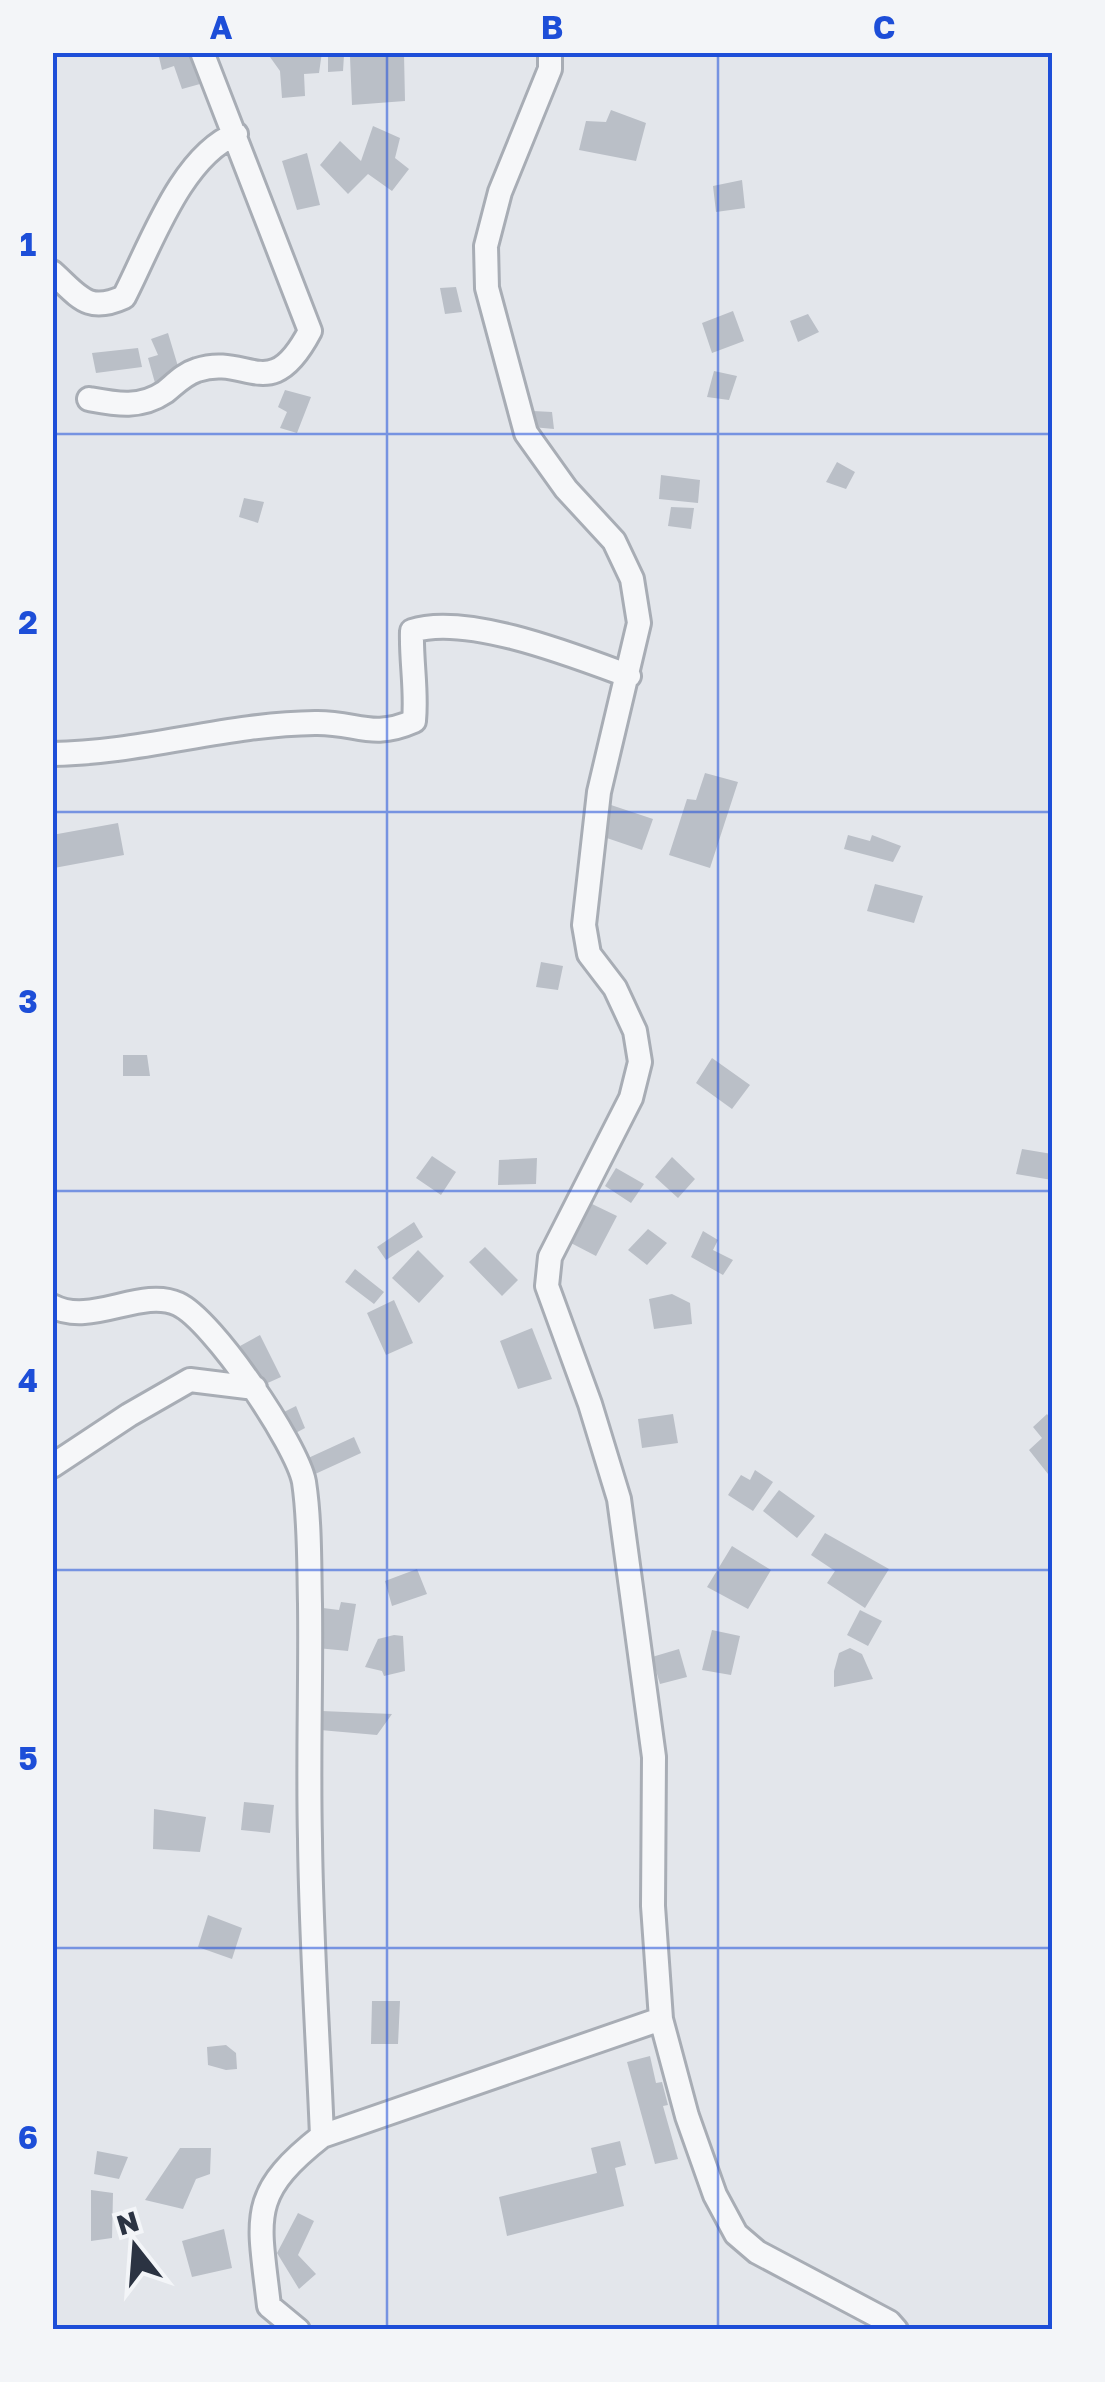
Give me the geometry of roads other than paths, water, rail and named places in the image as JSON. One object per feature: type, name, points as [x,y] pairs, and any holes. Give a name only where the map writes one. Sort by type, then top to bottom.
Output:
[{"type":"street","points":[[89,399],[127,406],[150,401],[193,370],[209,367],[270,373],[287,364],[310,331],[202,52]]},
{"type":"street","points":[[550,52],[550,69],[495,210],[486,246],[487,288],[526,433],[566,489],[614,541],[632,579],[639,623],[599,792],[584,925],[588,954],[615,988],[635,1030],[640,1062],[631,1098],[550,1257],[546,1286],[584,1386],[620,1499],[654,1756],[653,1906],[661,2019],[693,2132],[715,2195],[736,2234],[757,2252],[889,2322],[896,2330]]},
{"type":"street","points":[[52,272],[89,304],[106,306],[124,297],[189,172],[220,140],[236,134]]},
{"type":"street","points":[[52,754],[132,747],[205,732],[318,722],[390,732],[414,721],[412,631],[432,625],[472,630],[559,651],[629,676]]},
{"type":"street","points":[[52,1306],[61,1310],[114,1310],[144,1299],[177,1303],[218,1339],[254,1388],[303,1478],[310,1621],[310,1840],[322,2136]]},
{"type":"street","points":[[52,1466],[190,1380],[254,1388]]},
{"type":"street","points":[[298,2330],[269,2306],[261,2234],[265,2196],[287,2163],[322,2136],[661,2019]]}]
